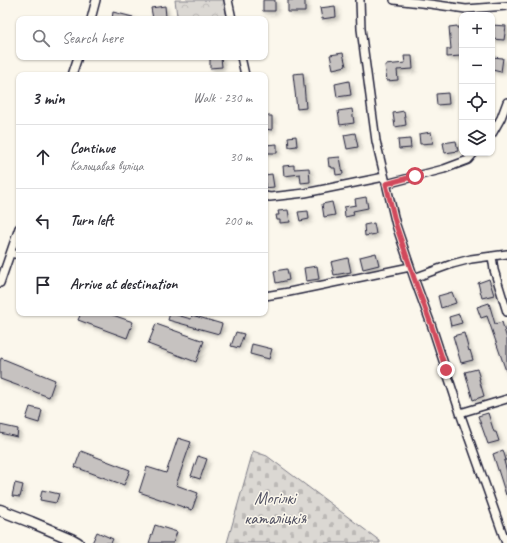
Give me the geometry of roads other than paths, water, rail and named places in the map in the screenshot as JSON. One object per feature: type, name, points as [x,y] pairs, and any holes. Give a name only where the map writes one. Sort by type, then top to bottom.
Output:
[{"type":"highway","points":[[0,510],[71,538],[78,543]]},
{"type":"street","points":[[92,16],[96,0]]},
{"type":"street","points":[[228,0],[231,16]]},
{"type":"street","points":[[360,0],[361,29],[376,141],[396,225],[506,543]]},
{"type":"street","points":[[394,0],[466,10],[507,6]]},
{"type":"street","points":[[73,72],[77,60]]},
{"type":"street","points":[[241,60],[244,72]]},
{"type":"street","points":[[495,129],[507,102]]},
{"type":"street","points":[[268,197],[385,180],[444,169],[468,160],[471,156]]},
{"type":"street","points":[[0,282],[16,237]]},
{"type":"street","points":[[11,253],[16,254]]},
{"type":"street","points":[[414,278],[470,259],[507,254]]},
{"type":"street","points":[[492,256],[494,270],[507,312]]},
{"type":"street","points":[[268,296],[410,267]]},
{"type":"street","points":[[460,413],[507,399]]},
{"type":"park label","name":"Могілкі каталіцкія","points":[[275,508]]}]
